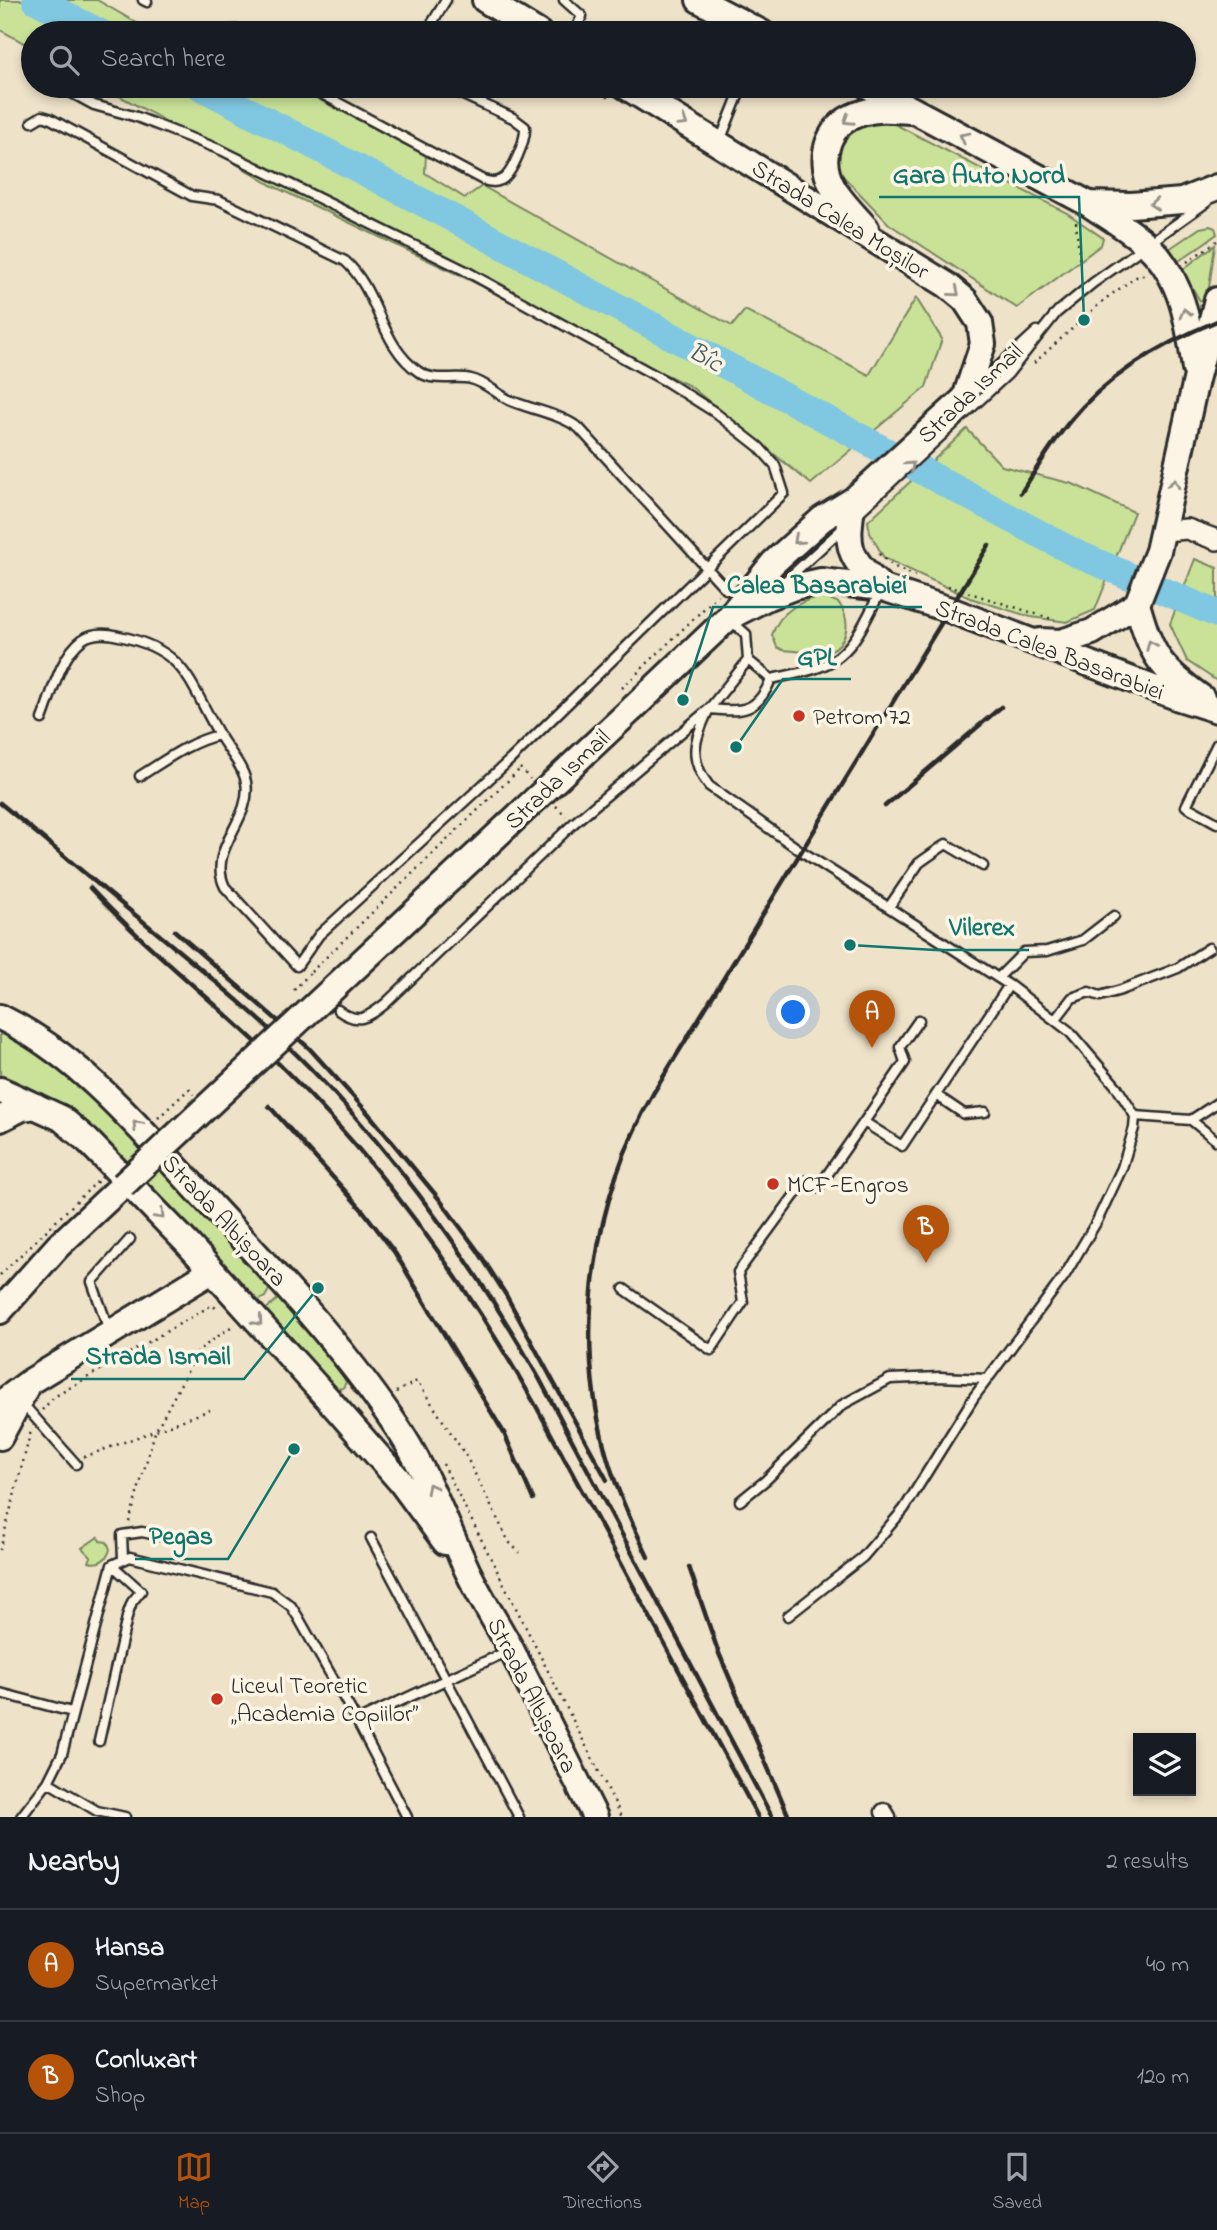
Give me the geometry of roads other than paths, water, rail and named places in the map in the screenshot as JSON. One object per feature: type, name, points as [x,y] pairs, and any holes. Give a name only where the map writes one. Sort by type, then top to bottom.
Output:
[{"type":"main road","points":[[485,0],[519,21]]},
{"type":"main road","points":[[699,0],[739,21]]},
{"type":"main road","name":"Strada Calea Moșilor","points":[[629,98],[719,144],[877,243],[923,268],[965,300],[980,323],[983,344],[965,398]]},
{"type":"main road","points":[[890,98],[1083,213],[1146,244],[1170,274],[1184,308],[1196,380]]},
{"type":"main road","points":[[877,243],[833,187],[826,169],[825,153],[829,138],[840,124],[859,113],[881,109],[914,111]]},
{"type":"main road","points":[[1083,213],[1182,201],[1217,187]]},
{"type":"main road","points":[[1217,300],[1196,380],[1161,541],[1138,601],[1148,641],[1157,658],[1169,672],[1217,709]]},
{"type":"main road","name":"Strada Ismail","points":[[0,1311],[58,1246],[624,702],[728,618],[773,563],[822,519],[855,510],[951,420],[965,398]]},
{"type":"main road","name":"Strada Calea Basarabiei","points":[[855,510],[850,546],[863,570],[883,588]]},
{"type":"main road","name":"Strada Calea Basarabiei","points":[[728,618],[794,587],[821,582],[883,588],[950,610],[1179,698],[1217,709]]},
{"type":"main road","points":[[1029,641],[1061,642],[1092,632],[1138,601]]},
{"type":"main road","name":"Strada Albișoara","points":[[0,1017],[41,1040],[107,1093],[294,1294],[358,1371],[395,1423],[417,1460],[437,1499],[468,1573],[511,1650],[595,1817]]},
{"type":"main road","name":"Strada Albișoara","points":[[0,1090],[61,1118],[88,1141],[212,1270],[329,1399],[400,1481],[468,1573]]},
{"type":"main road","points":[[0,1119],[22,1108],[36,1106]]},
{"type":"main road","points":[[0,1437],[17,1399],[110,1333],[212,1270]]},
{"type":"main road","points":[[329,1399],[339,1400],[355,1390],[358,1371]]},
{"type":"street","points":[[1161,541],[1187,529],[1217,540]]},
{"type":"lane","points":[[433,21],[446,0]]},
{"type":"lane","points":[[564,0],[582,16],[580,21]]},
{"type":"lane","points":[[42,719],[67,658],[74,648],[89,636],[107,633],[152,646],[176,662],[187,674],[219,735],[246,778],[245,804],[220,859],[222,881],[297,966],[319,935],[511,760],[784,493],[775,465],[759,447],[713,411],[667,382],[464,270],[221,150],[81,98]]},
{"type":"lane","points":[[329,98],[472,175],[490,182],[502,180],[511,170],[524,138],[525,127],[513,118],[470,98]]},
{"type":"lane","points":[[719,144],[737,98]]},
{"type":"lane","points":[[32,122],[42,117],[49,118],[192,197],[219,200],[345,261],[359,275],[399,353],[418,372],[429,378],[471,379],[511,401],[570,421],[726,589]]},
{"type":"lane","name":"Strada Ismail","points":[[965,398],[1058,311],[1146,244],[1217,195]]},
{"type":"lane","name":"Strada Ismail","points":[[951,420],[1008,374],[1058,311]]},
{"type":"lane","name":"Strada Ismail","points":[[768,597],[855,510]]},
{"type":"lane","points":[[771,679],[819,667],[839,657],[854,640],[883,588]]},
{"type":"lane","points":[[338,1010],[350,1019],[359,1019],[372,1014],[385,1004],[574,823],[709,709],[748,660],[746,634],[728,618]]},
{"type":"lane","points":[[748,660],[771,679]]},
{"type":"lane","points":[[709,709],[738,711],[751,706],[764,695],[771,679]]},
{"type":"lane","points":[[709,709],[697,735],[694,759],[700,775],[709,786],[801,850],[1009,985],[1055,1020],[1094,1058],[1135,1116],[1122,1168],[1097,1222],[1065,1275],[987,1380],[887,1532],[863,1556],[788,1616]]},
{"type":"lane","points":[[140,776],[199,740],[219,735]]},
{"type":"lane","points":[[1217,744],[1186,806],[1217,823]]},
{"type":"lane","points":[[889,907],[919,863],[946,844],[983,866]]},
{"type":"lane","points":[[998,978],[1024,951],[1047,951],[1083,940],[1114,916]]},
{"type":"lane","points":[[1055,1020],[1072,998],[1089,992],[1100,996],[1121,990],[1178,968],[1209,948]]},
{"type":"lane","points":[[864,1122],[902,1146],[1009,985]]},
{"type":"lane","points":[[624,1289],[711,1350],[743,1302],[738,1272],[805,1181],[818,1188],[905,1062],[900,1047],[919,1020]]},
{"type":"lane","points":[[936,1095],[964,1114],[985,1112]]},
{"type":"lane","points":[[1191,1120],[1217,1103]]},
{"type":"lane","points":[[1135,1116],[1191,1120],[1217,1141]]},
{"type":"lane","points":[[110,1333],[92,1282],[130,1239]]},
{"type":"lane","points":[[740,1501],[842,1405],[890,1379],[940,1377],[987,1380]]},
{"type":"lane","points":[[17,1399],[78,1461]]},
{"type":"lane","points":[[123,1559],[122,1535],[142,1532],[166,1537]]},
{"type":"lane","points":[[371,1538],[519,1817]]},
{"type":"lane","points":[[21,1817],[48,1782],[62,1754],[112,1565],[123,1559],[138,1559],[260,1589],[282,1598],[291,1606],[357,1721],[407,1817]]},
{"type":"lane","points":[[99,1741],[128,1613],[132,1602],[141,1591],[112,1565]]},
{"type":"lane","points":[[357,1721],[511,1650]]},
{"type":"lane","points":[[0,1693],[72,1712]]},
{"type":"lane","points":[[48,1782],[97,1811],[125,1817]]},
{"type":"waterway","name":"Bîc","points":[[36,0],[77,21]]},
{"type":"waterway","name":"Bîc","points":[[223,98],[441,212],[1075,553],[1217,614]]},
{"type":"railway","points":[[1021,493],[1063,429],[1101,389],[1157,350],[1217,321]]},
{"type":"railway","points":[[648,1557],[619,1493],[606,1453],[596,1407],[591,1361],[595,1268],[603,1222],[616,1177],[633,1133],[654,1092],[989,545]]},
{"type":"railway","points":[[885,806],[1001,707]]},
{"type":"railway","points":[[0,803],[205,972],[269,1029],[343,1103],[405,1177],[462,1255],[539,1378],[772,1817]]},
{"type":"railway","points":[[90,888],[287,1072],[358,1149],[423,1230],[482,1317],[536,1406],[758,1817]]},
{"type":"railway","points":[[175,931],[309,1048],[368,1113],[440,1200],[478,1251],[506,1295],[607,1480]]},
{"type":"railway","points":[[269,1106],[364,1212],[395,1253],[504,1433],[533,1499]]},
{"type":"railway","points":[[689,1567],[718,1651],[789,1817]]},
{"type":"place","name":"Gara Auto Nord","points":[[1084,320]]},
{"type":"place","name":"Calea Basarabiei","points":[[683,700]]},
{"type":"place","name":"Petrom 72","points":[[799,716]]},
{"type":"place","name":"GPL","points":[[736,747]]},
{"type":"place","name":"Vilerex","points":[[850,945]]},
{"type":"place","name":"Hansa","points":[[872,1048]]},
{"type":"place","name":"MCF-Engros","points":[[773,1184]]},
{"type":"place","name":"Conluxart","points":[[926,1263]]},
{"type":"place","name":"Strada Ismail","points":[[318,1288]]},
{"type":"place","name":"Pegas","points":[[294,1449]]},
{"type":"place","name":"Liceul Teoretic „Academia Copiilor”","points":[[217,1699]]}]
